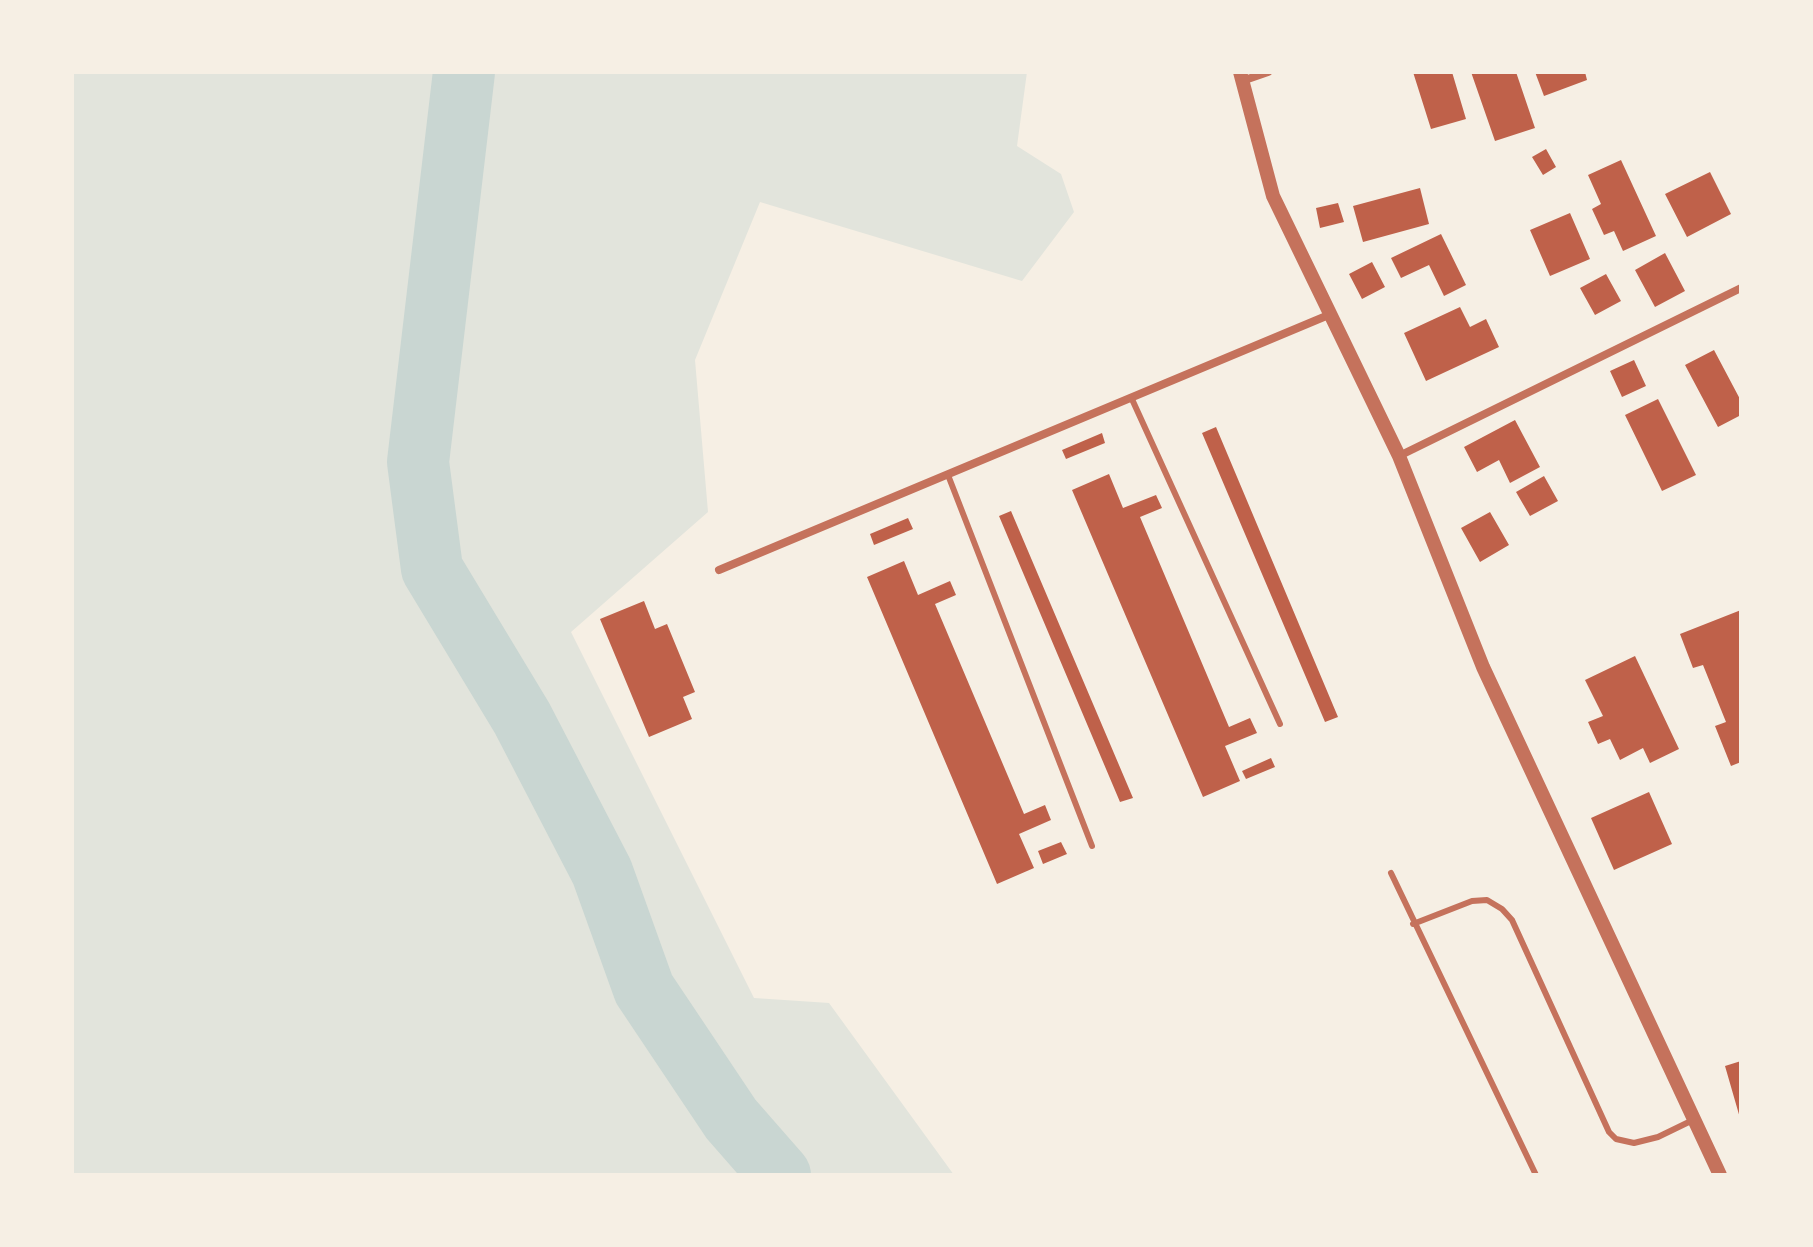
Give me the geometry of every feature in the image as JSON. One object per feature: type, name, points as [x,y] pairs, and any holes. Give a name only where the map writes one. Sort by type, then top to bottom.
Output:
[{"type":"street","points":[[1268,72],[1241,77],[1273,196],[1399,456],[1483,667],[1720,1175]]},
{"type":"street","points":[[1399,456],[1741,288]]},
{"type":"street","points":[[719,570],[1332,313]]},
{"type":"lane","points":[[1131,397],[1280,724]]},
{"type":"lane","points":[[948,475],[1092,846]]},
{"type":"lane","points":[[1391,873],[1536,1175]]},
{"type":"lane","points":[[1413,924],[1472,901],[1487,900],[1502,909],[1512,920],[1609,1132],[1616,1139],[1634,1143],[1658,1137],[1693,1120]]},
{"type":"shaded area","points":[[72,72],[1027,72],[1017,146],[1061,174],[1074,212],[1022,281],[760,202],[695,360],[708,512],[571,632],[754,998],[829,1003],[954,1175],[72,1175]]},
{"type":"building","points":[[1413,72],[1452,72],[1466,119],[1431,129]]},
{"type":"building","points":[[1471,72],[1516,72],[1535,128],[1495,141]]},
{"type":"building","points":[[1535,72],[1585,72],[1587,80],[1544,96]]},
{"type":"building","points":[[1546,149],[1556,167],[1543,175],[1532,157]]},
{"type":"building","points":[[1621,160],[1656,236],[1623,251],[1614,231],[1604,235],[1592,209],[1601,204],[1588,175]]},
{"type":"building","points":[[1710,172],[1731,214],[1687,237],[1665,194]]},
{"type":"building","points":[[1420,188],[1429,224],[1363,242],[1353,206]]},
{"type":"building","points":[[1338,203],[1344,222],[1320,228],[1316,208]]},
{"type":"building","points":[[1570,213],[1590,259],[1550,276],[1530,230]]},
{"type":"building","points":[[1441,234],[1466,285],[1444,296],[1429,265],[1401,278],[1391,258]]},
{"type":"building","points":[[1665,253],[1685,291],[1655,307],[1635,270]]},
{"type":"building","points":[[1372,262],[1385,287],[1362,299],[1349,274]]},
{"type":"building","points":[[1606,274],[1621,301],[1595,315],[1580,288]]},
{"type":"building","points":[[1460,307],[1470,327],[1486,319],[1499,347],[1426,381],[1404,333]]},
{"type":"building","points":[[1714,350],[1741,401],[1741,415],[1718,427],[1685,365]]},
{"type":"building","points":[[1634,360],[1646,386],[1622,397],[1610,371]]},
{"type":"building","points":[[1658,399],[1696,475],[1662,491],[1625,415]]},
{"type":"building","points":[[1515,420],[1540,467],[1510,483],[1499,460],[1477,472],[1464,447]]},
{"type":"building","points":[[1216,427],[1338,717],[1325,722],[1202,433]]},
{"type":"building","points":[[1102,433],[1105,443],[1066,459],[1062,450]]},
{"type":"building","points":[[1109,474],[1123,508],[1156,495],[1162,508],[1140,517],[1229,727],[1250,718],[1257,733],[1225,746],[1240,781],[1203,797],[1072,490]]},
{"type":"building","points":[[1544,476],[1558,501],[1530,516],[1516,492]]},
{"type":"building","points":[[1011,511],[1133,798],[1120,802],[999,516]]},
{"type":"building","points":[[1490,512],[1509,545],[1480,562],[1461,528]]},
{"type":"building","points":[[908,518],[913,529],[874,545],[870,534]]},
{"type":"building","points":[[904,561],[918,595],[950,581],[956,595],[935,604],[1024,814],[1045,805],[1051,820],[1019,834],[1034,868],[997,884],[867,577]]},
{"type":"building","points":[[644,601],[655,629],[667,624],[695,692],[683,697],[692,719],[649,737],[600,619]]},
{"type":"building","points":[[1741,610],[1741,762],[1731,766],[1715,726],[1726,722],[1703,665],[1693,668],[1680,634]]},
{"type":"building","points":[[1635,656],[1679,749],[1650,763],[1643,748],[1620,760],[1610,739],[1598,744],[1588,722],[1603,716],[1585,680]]},
{"type":"building","points":[[1271,758],[1275,767],[1246,779],[1242,771]]},
{"type":"building","points":[[1649,792],[1672,844],[1614,870],[1591,818]]},
{"type":"building","points":[[1061,842],[1067,854],[1043,864],[1038,851]]},
{"type":"building","points":[[1741,1061],[1741,1118],[1740,1118],[1725,1066]]},
{"type":"waterway","points":[[464,72],[418,462],[432,569],[522,718],[602,872],[644,989],[731,1119],[780,1175]]}]
